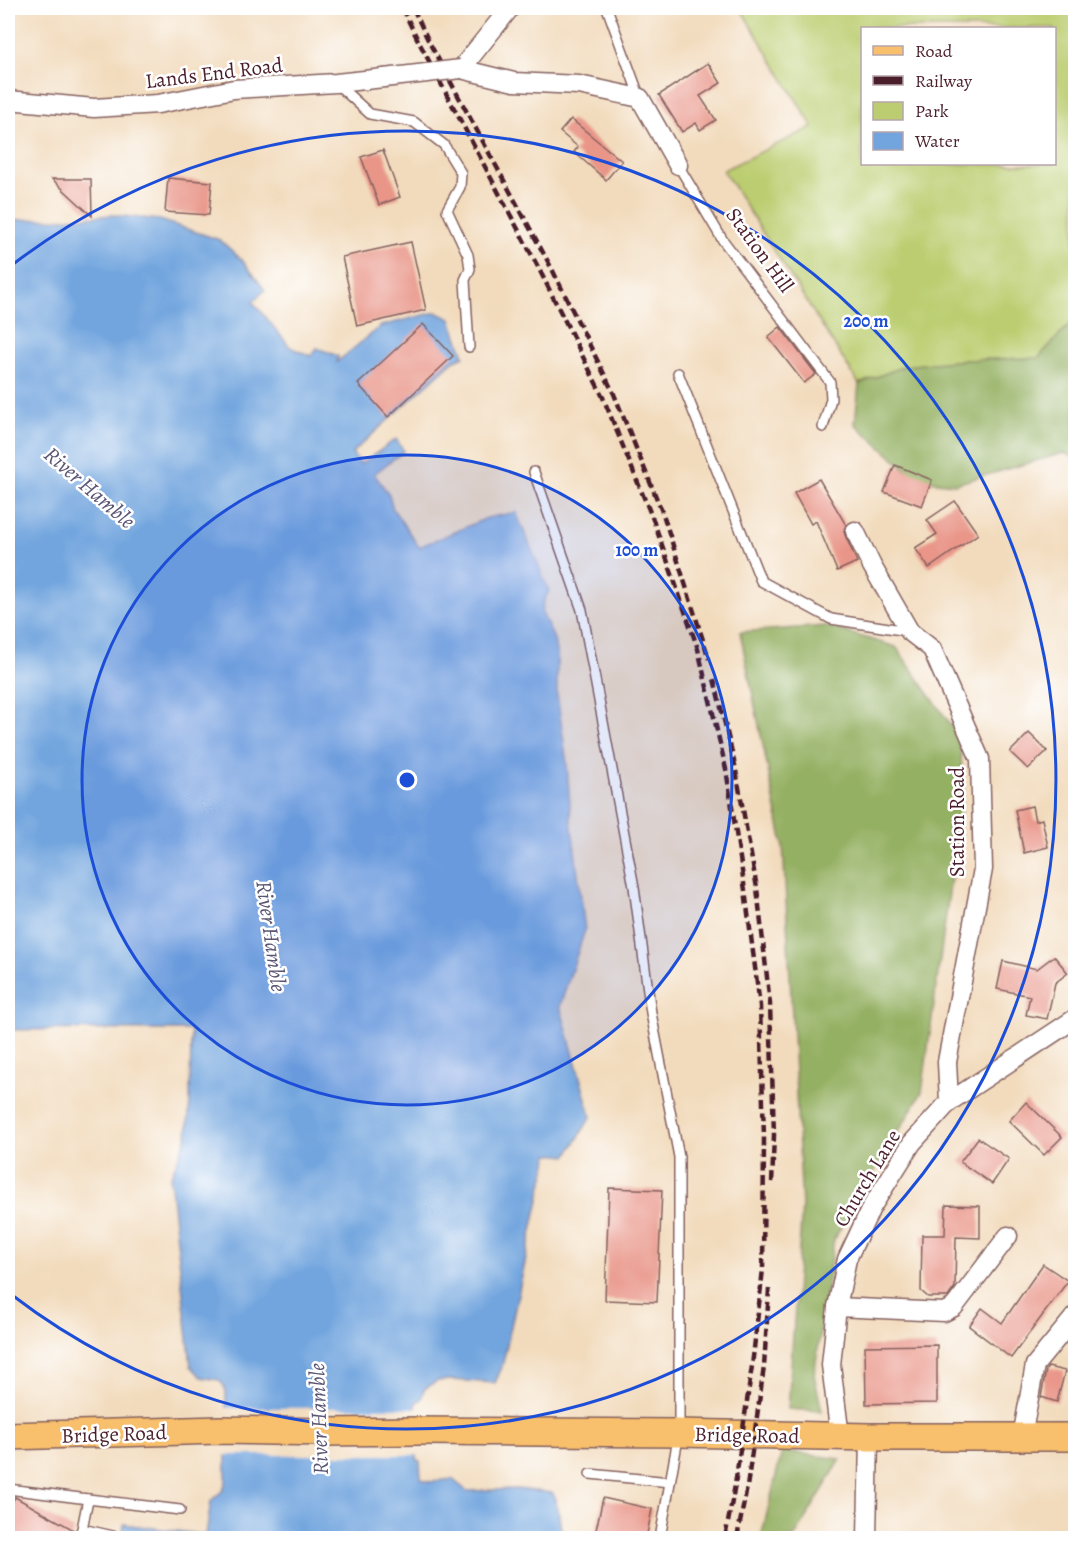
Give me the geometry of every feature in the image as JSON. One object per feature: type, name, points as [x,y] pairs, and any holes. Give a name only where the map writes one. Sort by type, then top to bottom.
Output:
[{"type":"main road","name":"Bridge Road","points":[[8,1436],[220,1430],[679,1433],[840,1437],[1076,1437]]},
{"type":"street","points":[[510,8],[461,69],[514,82],[579,85],[640,98]]},
{"type":"street","name":"Lands End Road","points":[[8,100],[94,108],[158,104],[234,89],[336,83],[461,69]]},
{"type":"street","name":"Station Hill","points":[[640,98],[678,165]]},
{"type":"street","points":[[855,531],[872,566],[910,632]]},
{"type":"street","name":"Station Road","points":[[910,632],[932,649],[980,759],[982,869],[947,1062],[949,1102]]},
{"type":"street","name":"Church Lane","points":[[840,1437],[831,1365],[837,1307],[847,1259],[871,1208],[912,1143],[949,1102],[1076,1018]]},
{"type":"street","points":[[837,1307],[944,1312],[954,1307],[1008,1236]]},
{"type":"street","points":[[1022,1437],[1035,1365],[1076,1315]]},
{"type":"street","points":[[867,1539],[869,1437]]},
{"type":"lane","name":"Station Hill","points":[[607,8],[640,98]]},
{"type":"lane","points":[[336,83],[370,114],[414,122],[444,145],[461,173],[460,187],[447,210],[468,255],[470,268],[465,280],[469,347]]},
{"type":"lane","name":"Station Hill","points":[[678,165],[722,239],[830,382],[831,399],[822,428]]},
{"type":"lane","points":[[678,373],[760,581],[831,619],[910,632]]},
{"type":"lane","points":[[534,472],[582,610],[634,887],[651,1013],[679,1157],[679,1433],[660,1539]]},
{"type":"lane","points":[[590,1474],[670,1482]]},
{"type":"lane","points":[[8,1489],[180,1510]]},
{"type":"lane","points":[[88,1499],[80,1534],[122,1539]]},
{"type":"green space","points":[[740,8],[1075,8],[1075,319],[1038,358],[964,360],[904,366],[859,384],[723,170],[813,127]]},
{"type":"green space","points":[[1075,319],[1075,458],[1064,453],[955,484],[918,480],[855,424],[859,384],[904,366],[964,360],[1038,358]]},
{"type":"green space","points":[[826,626],[896,647],[960,738],[963,789],[922,1092],[834,1239],[814,1375],[822,1411],[788,1409],[802,1206],[783,844],[740,632]]},
{"type":"green space","points":[[782,1451],[841,1459],[794,1538],[761,1538]]},
{"type":"water","name":"River Hamble","points":[[113,215],[160,220],[220,240],[243,261],[265,290],[253,302],[290,347],[311,356],[317,348],[338,356],[337,362],[381,326],[436,312],[451,319],[464,356],[453,361],[352,453],[361,464],[396,439],[404,451],[374,474],[389,494],[393,509],[419,547],[487,518],[516,512],[549,591],[542,613],[554,639],[557,657],[557,694],[585,930],[560,1006],[591,1117],[567,1156],[549,1154],[502,1367],[495,1383],[437,1381],[424,1389],[421,1400],[416,1402],[417,1460],[420,1461],[421,1479],[430,1482],[452,1479],[467,1491],[517,1489],[553,1493],[562,1538],[122,1538],[124,1524],[206,1535],[211,1501],[223,1490],[226,1481],[226,1392],[219,1380],[201,1377],[191,1366],[170,1178],[187,1136],[191,1030],[8,1030],[8,220]]},
{"type":"pier","points":[[223,1408],[419,1408],[419,1455],[223,1455]]},
{"type":"building","points":[[708,63],[721,83],[700,96],[716,120],[700,130],[696,123],[682,132],[659,95]]},
{"type":"building","points":[[571,119],[622,161],[606,180],[574,152],[578,147],[560,132]]},
{"type":"building","points":[[383,150],[400,197],[379,205],[361,157]]},
{"type":"building","points":[[168,178],[212,182],[209,215],[165,212]]},
{"type":"building","points":[[52,179],[91,179],[92,216]]},
{"type":"building","points":[[411,242],[426,310],[357,326],[342,257]]},
{"type":"building","points":[[423,324],[453,356],[388,417],[358,384]]},
{"type":"building","points":[[780,327],[816,374],[804,383],[768,337]]},
{"type":"building","points":[[895,465],[932,480],[922,506],[884,492]]},
{"type":"building","points":[[819,479],[846,525],[845,535],[857,562],[837,571],[816,521],[811,524],[794,493]]},
{"type":"building","points":[[955,501],[978,534],[929,568],[915,548],[937,534],[927,520]]},
{"type":"building","points":[[1029,733],[1047,751],[1028,769],[1010,752]]},
{"type":"building","points":[[1032,806],[1035,821],[1042,819],[1048,847],[1024,853],[1015,810]]},
{"type":"building","points":[[1054,956],[1068,973],[1055,983],[1047,1019],[1026,1015],[1030,996],[997,989],[1003,961],[1037,969]]},
{"type":"building","points":[[1026,1102],[1062,1137],[1044,1155],[1009,1121]]},
{"type":"building","points":[[978,1138],[1009,1159],[992,1184],[960,1162]]},
{"type":"building","points":[[609,1188],[662,1190],[657,1302],[605,1300]]},
{"type":"building","points":[[946,1205],[980,1206],[980,1238],[956,1237],[955,1287],[948,1297],[928,1297],[921,1291],[922,1235],[945,1235]]},
{"type":"building","points":[[1043,1264],[1068,1281],[1011,1358],[969,1326],[982,1308],[1002,1323]]},
{"type":"building","points":[[937,1345],[937,1403],[866,1404],[865,1346]]},
{"type":"building","points":[[1048,1367],[1065,1371],[1057,1402],[1041,1397]]},
{"type":"building","points":[[15,1497],[74,1530],[71,1539],[8,1539],[8,1510]]},
{"type":"building","points":[[603,1498],[652,1509],[646,1539],[594,1539]]},
{"type":"railway","points":[[402,8],[537,265],[602,395],[654,522],[698,649],[726,769],[760,1006],[764,1137],[763,1269],[752,1366],[725,1538]]},
{"type":"railway","points":[[413,8],[429,42],[552,269],[614,394],[663,514],[709,659]]},
{"type":"railway","points":[[714,679],[735,765],[757,888],[770,1004],[774,1135],[772,1184]]},
{"type":"railway","points":[[737,1538],[747,1487],[764,1367],[769,1289]]}]
